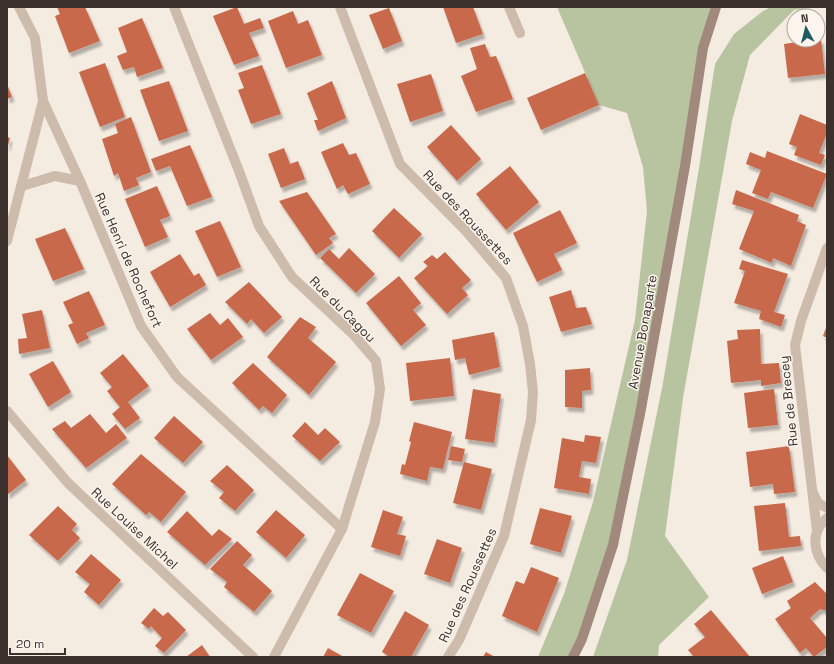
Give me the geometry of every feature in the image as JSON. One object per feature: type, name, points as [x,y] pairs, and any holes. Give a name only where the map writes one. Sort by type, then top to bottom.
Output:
[{"type":"main road","name":"Avenue Bonaparte","points":[[573,657],[582,639],[613,546],[640,414],[669,255],[685,166],[703,48],[716,7]]},
{"type":"street","name":"Rue Henri de Rochefort","points":[[19,7],[35,38],[43,101],[80,181],[141,326],[177,377],[342,529]]},
{"type":"street","name":"Rue du Cagou","points":[[174,7],[239,171],[258,226],[292,277],[353,334],[376,361],[380,389],[375,422],[342,529],[274,657]]},
{"type":"street","name":"Rue des Roussettes","points":[[340,7],[400,164],[466,231],[506,278],[524,326],[533,392],[531,420],[504,536],[459,640],[448,657]]},
{"type":"street","points":[[509,7],[520,33]]},
{"type":"street","points":[[7,241],[43,101]]},
{"type":"street","points":[[22,186],[55,176],[80,181]]},
{"type":"street","name":"Rue de Brecey","points":[[827,248],[801,321],[795,345],[817,531],[815,541],[816,552],[821,562],[827,568]]},
{"type":"street","name":"Rue Louise Michel","points":[[7,411],[68,483],[253,657]]},
{"type":"street","points":[[811,490],[818,503],[827,508]]},
{"type":"street","points":[[817,531],[827,518]]},
{"type":"green space","points":[[557,7],[716,7],[703,48],[613,545],[573,657],[538,657],[564,594],[593,502],[635,320],[647,211],[643,167],[627,113],[599,105]]},
{"type":"green space","points":[[771,7],[819,7],[786,8],[786,18],[750,55],[732,121],[683,398],[665,536],[709,597],[659,645],[658,657],[593,657],[627,560],[663,383],[715,64],[734,34],[763,11]]},
{"type":"building","points":[[57,7],[85,7],[100,41],[69,53],[55,16],[60,14]]},
{"type":"building","points":[[237,7],[244,24],[260,18],[264,28],[249,33],[259,56],[234,65],[213,16]]},
{"type":"building","points":[[443,7],[473,7],[483,34],[456,43]]},
{"type":"building","points":[[389,8],[402,41],[383,49],[369,15]]},
{"type":"building","points":[[293,11],[298,24],[308,20],[322,55],[286,68],[268,21]]},
{"type":"building","points":[[142,18],[163,68],[137,77],[134,67],[123,70],[117,56],[127,52],[118,28]]},
{"type":"building","points":[[485,44],[490,57],[496,56],[513,99],[476,112],[461,76],[477,69],[470,48]]},
{"type":"building","points":[[784,44],[786,44],[786,48],[822,48],[825,74],[788,78]]},
{"type":"building","points":[[105,63],[125,117],[100,127],[79,72]]},
{"type":"building","points":[[262,65],[281,114],[251,124],[238,90],[244,88],[238,73]]},
{"type":"building","points":[[585,73],[599,105],[541,130],[527,98]]},
{"type":"building","points":[[431,74],[443,111],[410,122],[397,84]]},
{"type":"building","points":[[169,81],[188,131],[159,141],[140,90]]},
{"type":"building","points":[[332,81],[346,118],[318,131],[314,120],[318,120],[307,93]]},
{"type":"building","points":[[7,84],[12,97],[7,99]]},
{"type":"building","points":[[800,114],[827,125],[827,133],[819,153],[825,155],[821,165],[794,155],[797,147],[789,144]]},
{"type":"building","points":[[131,117],[151,172],[136,178],[139,185],[124,191],[118,173],[114,176],[102,139],[118,133],[115,124]]},
{"type":"building","points":[[451,125],[481,159],[457,181],[427,147]]},
{"type":"building","points":[[7,137],[10,138],[7,149]]},
{"type":"building","points":[[343,143],[349,155],[356,153],[370,184],[348,194],[343,185],[337,189],[321,152]]},
{"type":"building","points":[[190,145],[212,197],[187,206],[170,166],[156,171],[151,159]]},
{"type":"building","points":[[284,148],[290,164],[298,161],[305,179],[281,188],[268,154]]},
{"type":"building","points":[[767,151],[827,174],[813,208],[771,192],[768,199],[752,193],[761,170],[746,164],[750,152],[765,158]]},
{"type":"building","points":[[510,166],[539,202],[506,230],[476,194]]},
{"type":"building","points":[[157,186],[170,216],[160,220],[168,237],[145,247],[125,199]]},
{"type":"building","points":[[736,190],[799,215],[797,221],[806,225],[791,266],[773,258],[772,263],[739,249],[754,211],[732,204]]},
{"type":"building","points":[[307,192],[336,234],[329,238],[333,243],[316,255],[279,201]]},
{"type":"building","points":[[394,208],[422,234],[399,258],[372,231]]},
{"type":"building","points":[[560,210],[577,243],[554,254],[562,270],[537,282],[513,233]]},
{"type":"building","points":[[220,221],[241,267],[217,277],[195,231]]},
{"type":"building","points":[[65,228],[84,269],[53,281],[35,239]]},
{"type":"building","points":[[349,248],[375,274],[356,293],[320,258],[329,249],[339,259]]},
{"type":"building","points":[[445,252],[471,280],[462,288],[468,295],[447,314],[414,278],[428,266],[423,262],[432,255],[437,259]]},
{"type":"building","points":[[180,254],[194,276],[199,273],[206,285],[170,307],[150,272]]},
{"type":"building","points":[[742,260],[788,274],[774,312],[785,315],[781,327],[759,319],[761,311],[734,303],[745,271],[739,269]]},
{"type":"building","points":[[399,276],[421,303],[413,310],[426,325],[401,346],[366,303]]},
{"type":"building","points":[[249,282],[282,317],[264,333],[251,319],[247,324],[225,302]]},
{"type":"building","points":[[571,290],[576,308],[586,307],[592,324],[561,332],[549,297]]},
{"type":"building","points":[[89,291],[105,325],[86,333],[89,338],[77,344],[68,325],[73,323],[63,302]]},
{"type":"building","points":[[42,310],[50,348],[19,354],[18,339],[27,338],[22,314]]},
{"type":"building","points":[[210,313],[220,325],[228,318],[243,337],[211,360],[187,329]]},
{"type":"building","points":[[300,317],[316,327],[308,338],[336,362],[309,395],[267,357]]},
{"type":"building","points":[[827,325],[827,338],[823,336]]},
{"type":"building","points":[[760,329],[761,364],[779,363],[781,383],[761,386],[761,380],[731,383],[727,341],[738,339],[737,330]]},
{"type":"building","points":[[494,332],[500,367],[469,375],[465,358],[455,360],[452,340]]},
{"type":"building","points":[[123,354],[149,386],[128,402],[140,418],[125,429],[112,414],[120,407],[107,391],[112,387],[100,373]]},
{"type":"building","points":[[450,358],[454,396],[410,401],[406,363]]},
{"type":"building","points":[[53,361],[71,392],[48,407],[29,374]]},
{"type":"building","points":[[253,363],[287,395],[272,413],[263,406],[259,410],[232,383]]},
{"type":"building","points":[[590,368],[591,390],[582,391],[582,408],[565,407],[565,370]]},
{"type":"building","points":[[473,389],[501,394],[494,443],[465,439]]},
{"type":"building","points":[[774,389],[778,425],[748,428],[744,393]]},
{"type":"building","points":[[90,414],[106,433],[116,424],[127,438],[86,468],[52,429],[65,421],[71,428]]},
{"type":"building","points":[[174,416],[203,442],[183,463],[154,438]]},
{"type":"building","points":[[305,422],[318,435],[325,428],[340,442],[320,461],[292,436]]},
{"type":"building","points":[[414,422],[452,432],[443,469],[430,467],[427,481],[400,474],[402,464],[405,465]]},
{"type":"building","points":[[585,435],[601,437],[596,463],[582,461],[579,477],[591,479],[589,494],[554,488],[562,438],[584,442]]},
{"type":"building","points":[[451,446],[465,449],[462,462],[448,460]]},
{"type":"building","points":[[789,446],[795,492],[774,494],[773,484],[750,487],[746,452]]},
{"type":"building","points":[[141,454],[186,492],[161,522],[149,512],[146,515],[112,484]]},
{"type":"building","points":[[7,455],[26,480],[7,495]]},
{"type":"building","points":[[464,462],[492,469],[481,510],[453,503]]},
{"type":"building","points":[[227,465],[254,490],[235,511],[219,498],[224,492],[210,481]]},
{"type":"building","points":[[785,503],[789,537],[800,536],[801,546],[759,551],[754,506]]},
{"type":"building","points":[[58,506],[77,524],[72,530],[80,538],[58,561],[29,535]]},
{"type":"building","points":[[540,508],[572,516],[561,553],[530,544]]},
{"type":"building","points":[[276,510],[305,535],[286,558],[256,532]]},
{"type":"building","points":[[383,510],[403,517],[397,534],[406,536],[400,556],[371,547]]},
{"type":"building","points":[[187,511],[212,536],[219,529],[232,539],[205,565],[167,532]]},
{"type":"building","points":[[437,539],[462,548],[450,583],[424,574]]},
{"type":"building","points":[[237,541],[252,555],[243,565],[272,591],[254,612],[224,587],[227,582],[210,569]]},
{"type":"building","points":[[91,554],[121,580],[99,605],[84,592],[90,584],[75,572]]},
{"type":"building","points":[[783,556],[793,582],[762,594],[752,568]]},
{"type":"building","points":[[531,567],[559,578],[537,632],[502,616],[516,581],[524,584]]},
{"type":"building","points":[[360,573],[394,591],[371,633],[337,615]]},
{"type":"building","points":[[815,582],[827,594],[827,611],[820,609],[810,618],[827,638],[827,647],[814,657],[806,648],[800,653],[775,619],[791,608],[787,601]]},
{"type":"building","points":[[154,608],[163,616],[168,612],[186,630],[164,653],[155,646],[162,638],[151,626],[149,629],[141,623]]},
{"type":"building","points":[[711,610],[750,657],[694,657],[688,650],[705,637],[694,624]]},
{"type":"building","points":[[405,611],[429,625],[411,657],[390,657],[382,652]]},
{"type":"building","points":[[202,645],[210,657],[186,657]]},
{"type":"building","points":[[328,648],[344,657],[323,657]]},
{"type":"building","points":[[486,652],[495,657],[483,657]]}]
